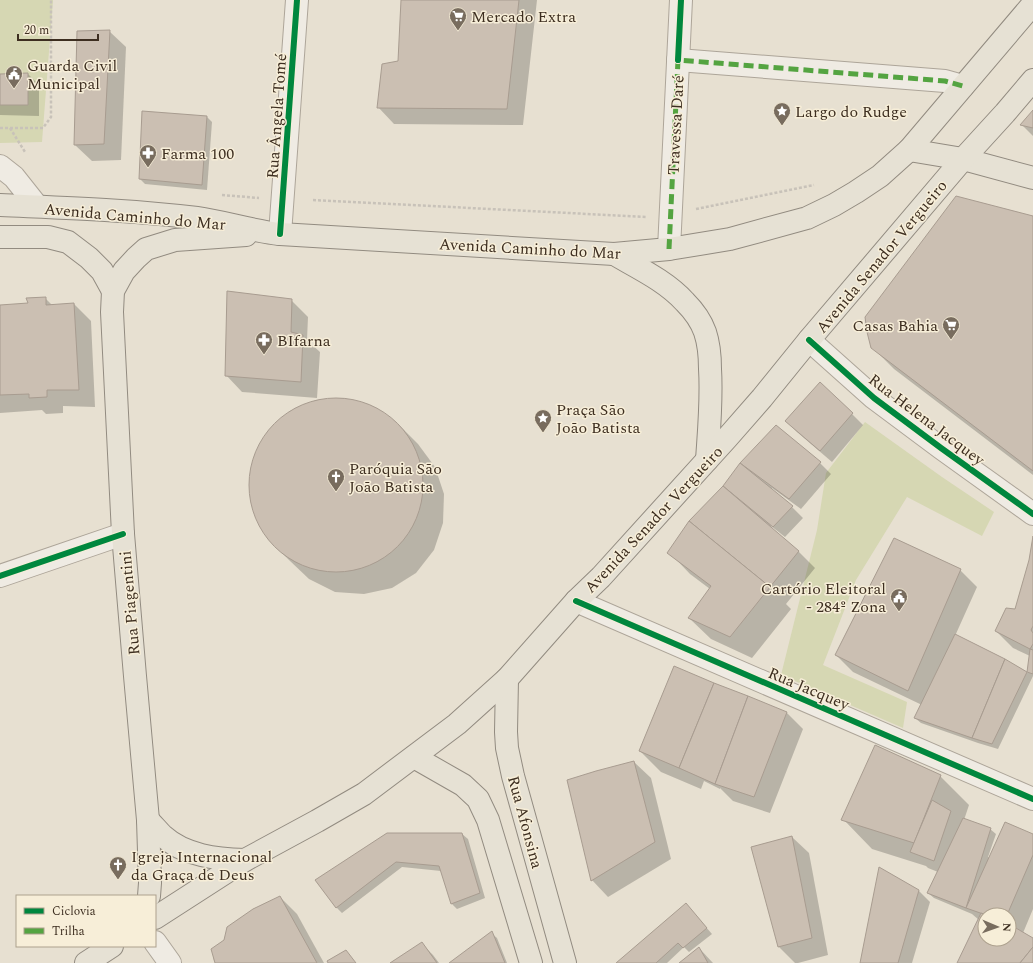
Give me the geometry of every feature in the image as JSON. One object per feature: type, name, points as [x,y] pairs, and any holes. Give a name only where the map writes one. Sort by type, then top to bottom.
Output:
[{"type":"main road","name":"Avenida Caminho do Mar","points":[[113,291],[124,271],[146,249],[175,240],[275,234],[614,254],[669,249],[730,239],[807,218],[856,192],[880,176],[909,150],[1033,4]]},
{"type":"main road","name":"Avenida Senador Vergueiro","points":[[156,917],[246,860],[364,794],[457,724],[507,679],[576,602],[601,577],[708,460],[963,159],[1033,80]]},
{"type":"main road","points":[[909,150],[963,159],[1033,178]]},
{"type":"main road","name":"Avenida Caminho do Mar","points":[[0,204],[115,210],[197,218],[275,234]]},
{"type":"main road","name":"Avenida Caminho do Mar","points":[[0,236],[48,237],[68,242],[89,258],[102,271],[113,291]]},
{"type":"main road","points":[[614,254],[647,272],[676,293],[693,310],[705,333],[709,347],[711,378],[708,460]]},
{"type":"main road","name":"Rua Piagentini","points":[[113,291],[112,312],[123,534],[148,820],[149,895]]},
{"type":"main road","name":"Rua Afonsina","points":[[507,679],[507,748],[565,963]]},
{"type":"main road","points":[[414,757],[463,785],[478,799],[488,820],[531,963]]},
{"type":"main road","points":[[148,820],[164,836],[180,847],[199,855],[222,860],[246,860]]},
{"type":"main road","points":[[86,963],[110,947]]},
{"type":"street","name":"Rua Ângela Tomé","points":[[275,234],[297,0]]},
{"type":"street","name":"Travessa Daré","points":[[669,249],[681,0]]},
{"type":"street","points":[[678,60],[945,81],[963,86]]},
{"type":"street","points":[[0,166],[14,176],[37,206]]},
{"type":"street","name":"Rua Helena Jacquey","points":[[809,340],[874,398],[1033,514]]},
{"type":"street","points":[[0,576],[123,534]]},
{"type":"street","name":"Rua Jacquey","points":[[576,602],[1033,799]]},
{"type":"street","points":[[156,943],[170,963]]},
{"type":"path","points":[[0,128],[43,128],[50,118],[51,0]]},
{"type":"path","points":[[696,208],[819,184]]},
{"type":"path","points":[[313,200],[651,218]]},
{"type":"green space","points":[[0,0],[53,0],[42,142],[0,143]]},
{"type":"green space","points":[[865,422],[994,512],[982,536],[907,497],[856,580],[823,665],[907,702],[903,728],[781,675],[817,530],[826,473]]},
{"type":"building","name":"Mercado Extra","points":[[401,0],[519,0],[507,109],[377,108],[382,64],[398,61]]},
{"type":"building","points":[[110,30],[104,144],[74,145],[77,31]]},
{"type":"building","name":"Guarda Civil Municipal","points":[[28,73],[28,105],[0,105],[0,74]]},
{"type":"building","points":[[1033,110],[1033,128],[1020,125]]},
{"type":"building","points":[[142,111],[207,116],[202,185],[139,179]]},
{"type":"building","name":"Casas Bahia","points":[[956,196],[1033,216],[1033,471],[871,348],[865,317]]},
{"type":"building","name":"BIfarna","points":[[227,291],[292,299],[291,332],[303,335],[301,382],[225,376]]},
{"type":"building","points":[[46,297],[46,305],[74,303],[79,390],[47,390],[47,397],[29,398],[29,394],[0,395],[0,305],[28,303],[26,298]]},
{"type":"building","points":[[820,382],[853,413],[820,451],[785,421]]},
{"type":"building","name":"Paróquia São João Batista","points":[[327,398],[345,398],[369,404],[384,412],[398,423],[409,437],[417,452],[422,468],[422,502],[417,518],[409,533],[398,547],[384,558],[361,569],[345,572],[327,572],[303,566],[288,558],[274,547],[263,533],[252,510],[249,494],[249,476],[255,452],[263,437],[274,423],[288,412],[311,401]]},
{"type":"building","points":[[776,425],[821,462],[789,499],[740,463]]},
{"type":"building","points":[[740,463],[793,506],[773,527],[723,486]]},
{"type":"building","points":[[723,486],[799,551],[770,587],[689,521]]},
{"type":"building","points":[[689,521],[770,587],[730,637],[688,618],[711,586],[667,553]]},
{"type":"building","points":[[1033,536],[1033,626],[1031,630],[1033,633],[1033,644],[1030,649],[995,631],[1006,608],[1015,609],[1029,560]]},
{"type":"building","name":"Cartório Eleitoral - 284º Zona","points":[[894,538],[961,569],[908,691],[835,655]]},
{"type":"building","points":[[955,634],[1005,659],[972,738],[914,718]]},
{"type":"building","points":[[1030,649],[1033,650],[1033,674],[1027,672]]},
{"type":"building","points":[[1005,659],[1027,672],[992,744],[972,738]]},
{"type":"building","points":[[674,666],[714,683],[679,768],[639,751]]},
{"type":"building","points":[[714,683],[748,696],[715,784],[679,768]]},
{"type":"building","points":[[748,696],[787,712],[754,797],[715,784]]},
{"type":"building","points":[[875,745],[941,775],[914,843],[841,820]]},
{"type":"building","points":[[634,761],[655,842],[591,881],[567,780]]},
{"type":"building","points":[[932,800],[951,811],[934,861],[910,852]]},
{"type":"building","points":[[963,818],[991,828],[966,908],[927,893]]},
{"type":"building","points":[[1005,822],[1033,834],[1033,855],[1010,907],[977,907],[977,912],[966,908]]},
{"type":"building","points":[[387,833],[462,833],[480,893],[451,904],[439,866],[396,862],[336,908],[315,880]]},
{"type":"building","points":[[792,836],[812,938],[778,947],[751,847]]},
{"type":"building","points":[[879,867],[919,890],[898,963],[860,963]]},
{"type":"building","points":[[280,896],[317,963],[215,963],[211,949],[224,940],[227,927],[253,909]]},
{"type":"building","points":[[686,903],[707,928],[683,948],[678,943],[656,963],[616,963]]},
{"type":"building","points":[[977,921],[977,947],[1017,947],[1017,929],[1033,938],[1033,947],[1020,963],[957,963]]},
{"type":"building","points":[[492,931],[505,963],[449,963]]},
{"type":"building","points":[[422,942],[437,963],[390,963]]},
{"type":"building","points":[[699,947],[708,963],[679,963]]},
{"type":"building","points":[[1033,947],[1033,963],[1020,963]]},
{"type":"building","points":[[346,950],[356,963],[328,963],[327,961]]},
{"type":"marked path","points":[[669,249],[678,60],[945,81],[963,86]]},
{"type":"cycle path","points":[[280,234],[297,0]]},
{"type":"cycle path","points":[[678,60],[681,0]]},
{"type":"cycle path","points":[[809,340],[874,398],[1033,514]]},
{"type":"cycle path","points":[[0,576],[123,534]]},
{"type":"cycle path","points":[[576,601],[1033,799]]},
{"type":"place","name":"Mercado Extra","points":[[458,31]]},
{"type":"place","name":"Guarda Civil Municipal","points":[[14,89]]},
{"type":"place","name":"Largo do Rudge","points":[[782,126]]},
{"type":"place","name":"Farma 100","points":[[148,168]]},
{"type":"place","name":"Casas Bahia","points":[[951,340]]},
{"type":"place","name":"BIfarna","points":[[264,355]]},
{"type":"place","name":"Praça São João Batista","points":[[543,433]]},
{"type":"place","name":"Paróquia São João Batista","points":[[336,492]]},
{"type":"place","name":"Cartório Eleitoral - 284º Zona","points":[[899,612]]},
{"type":"place","name":"Igreja Internacional da Graça de Deus","points":[[118,880]]}]
